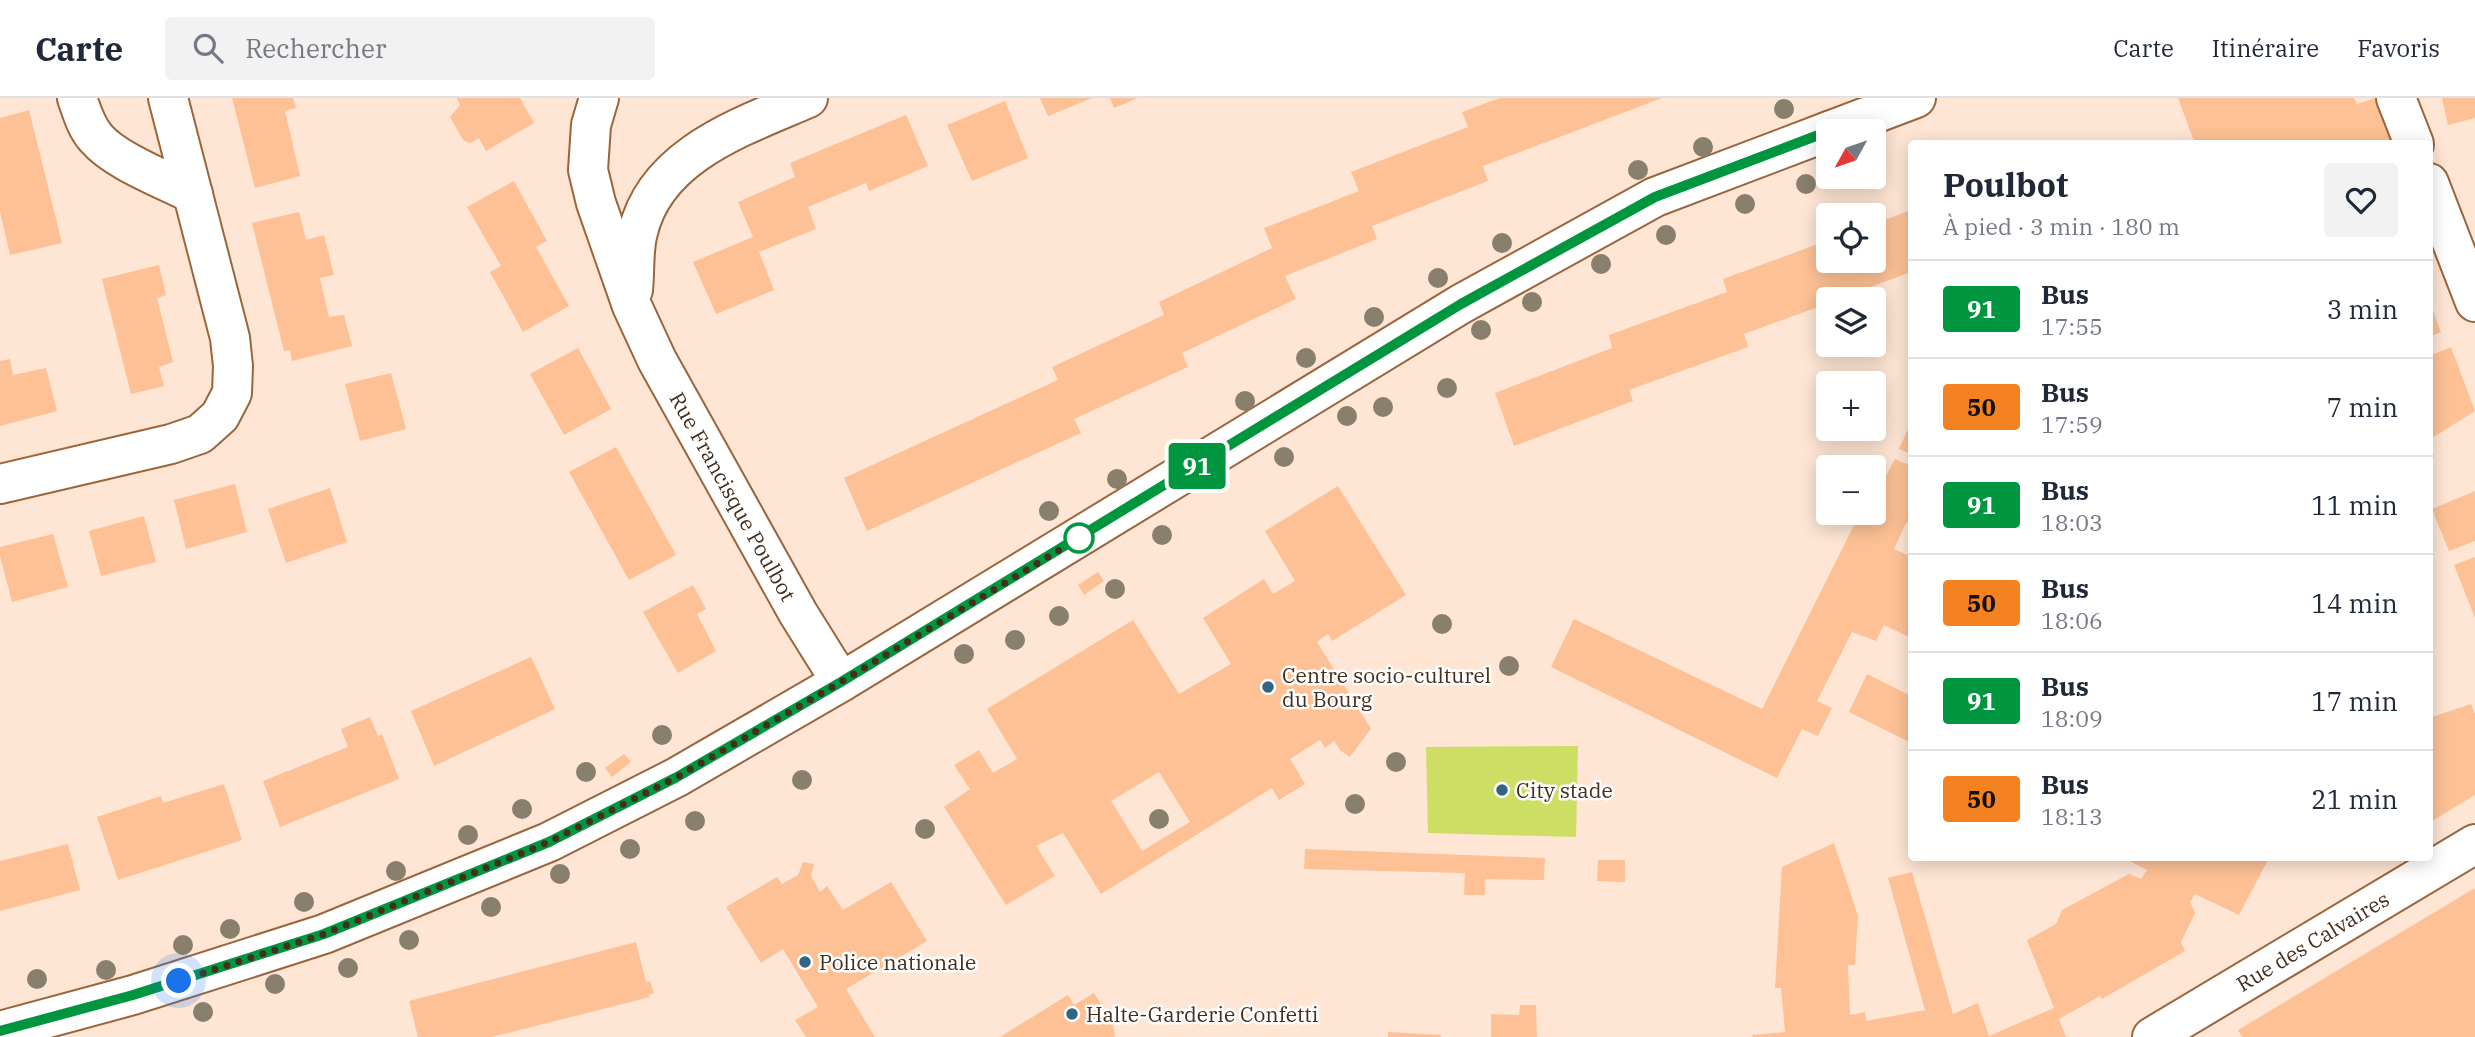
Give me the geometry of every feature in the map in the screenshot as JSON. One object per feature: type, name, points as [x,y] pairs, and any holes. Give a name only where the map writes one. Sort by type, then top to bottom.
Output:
[{"type":"street","points":[[77,98],[83,117],[96,139],[117,155],[193,194]]},
{"type":"street","points":[[0,484],[171,444],[200,434],[220,416],[232,393],[230,338],[168,98]]},
{"type":"street","name":"Rue Francisque Poulbot","points":[[599,98],[591,125],[588,170],[596,202],[632,306],[663,373],[798,613],[841,682]]},
{"type":"street","name":"Rue Francisque Poulbot","points":[[632,306],[638,232],[649,203],[667,178],[691,155],[721,136],[808,98]]},
{"type":"street","points":[[1848,119],[1869,106],[1916,98]]},
{"type":"street","points":[[2396,98],[2412,140]]},
{"type":"street","points":[[0,1031],[133,995],[324,934],[549,842],[677,777],[841,682],[1461,304],[1655,197],[1816,136]]},
{"type":"street","points":[[2433,193],[2475,302]]},
{"type":"street","name":"Rue des Calvaires","points":[[2152,1037],[2191,1027],[2475,844]]},
{"type":"green space","name":"City stade","points":[[1578,746],[1576,837],[1428,833],[1426,747]]},
{"type":"building","points":[[232,98],[293,98],[296,108],[285,111],[300,176],[255,188]]},
{"type":"building","points":[[457,98],[520,98],[534,123],[486,151],[479,138],[470,143],[463,140],[450,117],[460,105]]},
{"type":"building","points":[[1040,98],[1092,98],[1048,116]]},
{"type":"building","points":[[1110,98],[1138,98],[1114,108]]},
{"type":"building","points":[[1500,98],[1662,98],[1483,166],[1488,181],[1372,226],[1377,239],[1285,276],[1296,299],[1182,353],[1188,367],[1074,419],[1081,433],[867,531],[844,478],[1058,380],[1052,367],[1164,315],[1159,302],[1272,248],[1264,228],[1359,191],[1351,172],[1468,127],[1462,112]]},
{"type":"building","points":[[2178,98],[2354,98],[2357,104],[2375,98],[2391,140],[2194,140]]},
{"type":"building","points":[[2442,98],[2475,98],[2475,118],[2448,125]]},
{"type":"building","points":[[1005,101],[1028,158],[972,181],[947,125]]},
{"type":"building","points":[[29,110],[62,243],[10,255],[0,212],[0,118]]},
{"type":"building","points":[[906,115],[928,166],[869,191],[866,183],[808,207],[816,229],[759,252],[774,290],[716,314],[693,262],[753,237],[738,202],[795,177],[790,163]]},
{"type":"building","points":[[514,181],[547,241],[536,247],[569,306],[523,332],[490,272],[501,266],[467,207]]},
{"type":"building","points":[[1908,211],[1908,273],[1870,287],[1816,287],[1816,308],[1744,334],[1748,347],[1629,390],[1633,401],[1514,446],[1495,393],[1612,348],[1609,335],[1727,292],[1723,279],[1816,245],[1816,273],[1886,273],[1886,219]]},
{"type":"building","points":[[299,212],[306,240],[324,235],[334,275],[320,278],[329,317],[344,315],[352,346],[292,361],[290,350],[284,351],[252,223]]},
{"type":"building","points":[[159,265],[166,295],[157,298],[173,362],[159,367],[164,386],[131,394],[102,279]]},
{"type":"building","points":[[2433,311],[2441,332],[2433,335]]},
{"type":"building","points":[[2451,347],[2475,411],[2433,437],[2433,354]]},
{"type":"building","points":[[578,348],[611,409],[564,435],[530,374]]},
{"type":"building","points":[[10,359],[13,375],[46,368],[57,411],[0,426],[0,361]]},
{"type":"building","points":[[391,373],[406,429],[360,441],[345,384]]},
{"type":"building","points":[[1908,429],[1908,453],[1899,449]]},
{"type":"building","points":[[616,447],[676,555],[629,580],[569,472]]},
{"type":"building","points":[[1895,459],[1908,465],[1908,524],[1906,523],[1894,549],[1908,555],[1908,637],[1884,625],[1876,641],[1852,632],[1817,701],[1832,708],[1818,736],[1802,729],[1777,778],[1551,667],[1574,619],[1762,709],[1854,525],[1886,525],[1886,476]]},
{"type":"building","points":[[235,484],[247,532],[186,549],[174,500]]},
{"type":"building","name":"Centre socio-culturel du Bourg","points":[[1338,486],[1406,595],[1332,641],[1328,634],[1317,642],[1371,729],[1350,757],[1341,751],[1334,741],[1325,748],[1320,740],[1290,759],[1305,784],[1279,800],[1272,788],[1101,894],[1063,833],[1036,846],[1055,876],[1006,905],[944,807],[970,789],[954,765],[979,750],[993,773],[1017,759],[987,709],[1133,620],[1179,694],[1231,664],[1203,618],[1264,579],[1273,594],[1295,581],[1265,531]],"holes":[[[1159,772],[1190,822],[1142,851],[1111,801]]]},
{"type":"building","points":[[330,488],[347,542],[286,563],[268,509]]},
{"type":"building","points":[[2475,491],[2475,541],[2449,551],[2433,509]]},
{"type":"building","points":[[144,516],[156,562],[101,576],[89,531]]},
{"type":"building","points":[[53,534],[68,587],[12,602],[0,547]]},
{"type":"building","points":[[2475,557],[2475,618],[2454,565]]},
{"type":"building","points":[[1098,572],[1104,581],[1084,595],[1078,585]]},
{"type":"building","points":[[693,585],[706,609],[697,614],[716,651],[678,673],[643,612]]},
{"type":"building","points":[[531,657],[555,709],[434,766],[411,711]]},
{"type":"building","points":[[1867,674],[1908,694],[1908,742],[1849,712]]},
{"type":"building","points":[[2471,704],[2475,714],[2475,795],[2433,821],[2433,717]]},
{"type":"building","points":[[370,717],[378,736],[382,734],[399,779],[280,827],[263,781],[348,747],[341,729]]},
{"type":"building","points":[[624,754],[631,762],[612,777],[605,768]]},
{"type":"building","points":[[224,784],[242,840],[118,880],[97,817],[161,796],[163,803]]},
{"type":"building","points":[[1834,843],[1858,916],[1855,965],[1848,965],[1850,1015],[1865,1012],[1866,1021],[1925,1010],[1888,878],[1912,872],[1953,1014],[1978,1003],[1989,1036],[2054,1008],[2027,940],[2056,924],[2062,910],[2129,874],[2141,879],[2147,870],[2130,861],[2267,861],[2239,915],[2195,894],[2190,902],[2195,913],[2181,942],[2185,951],[2102,999],[2100,996],[2059,1019],[2066,1037],[1753,1037],[1752,1035],[1785,1032],[1781,988],[1775,988],[1782,867]]},
{"type":"building","points":[[68,844],[80,890],[0,911],[0,861]]},
{"type":"building","points":[[1305,849],[1545,858],[1544,880],[1485,879],[1485,895],[1464,895],[1465,873],[1304,869]]},
{"type":"building","points":[[1598,860],[1625,860],[1625,882],[1597,881]]},
{"type":"building","points":[[803,862],[814,864],[811,876],[820,892],[827,886],[843,910],[891,882],[927,941],[846,989],[875,1037],[806,1037],[795,1020],[818,1007],[783,949],[761,963],[726,907],[777,877],[782,884],[798,875]]},
{"type":"building","points":[[2475,888],[2475,1037],[2242,1037],[2238,1030]]},
{"type":"building","points":[[636,942],[646,982],[650,981],[654,993],[648,995],[650,997],[492,1037],[418,1037],[409,1001]]},
{"type":"building","name":"Halte-Garderie Confetti","points":[[1094,993],[1113,1023],[1115,1037],[1000,1037],[1068,995],[1074,1005]]},
{"type":"building","points":[[1520,1005],[1536,1005],[1537,1037],[1491,1037],[1491,1014],[1519,1015]]},
{"type":"building","points":[[1388,1032],[1441,1035],[1441,1037],[1388,1037]]},
{"type":"bus line","name":"91","points":[[0,1031],[133,995],[324,934],[549,842],[677,777],[841,682],[1461,304],[1655,197],[1816,136]]},
{"type":"place","name":"Centre socio-culturel du Bourg","points":[[1268,687]]},
{"type":"place","name":"City stade","points":[[1502,790]]},
{"type":"place","name":"Police nationale","points":[[805,962]]},
{"type":"place","name":"Halte-Garderie Confetti","points":[[1072,1014]]},
{"type":"route","points":[[179,981],[324,934],[549,842],[677,777],[949,618],[1086,534],[1079,538]]}]
